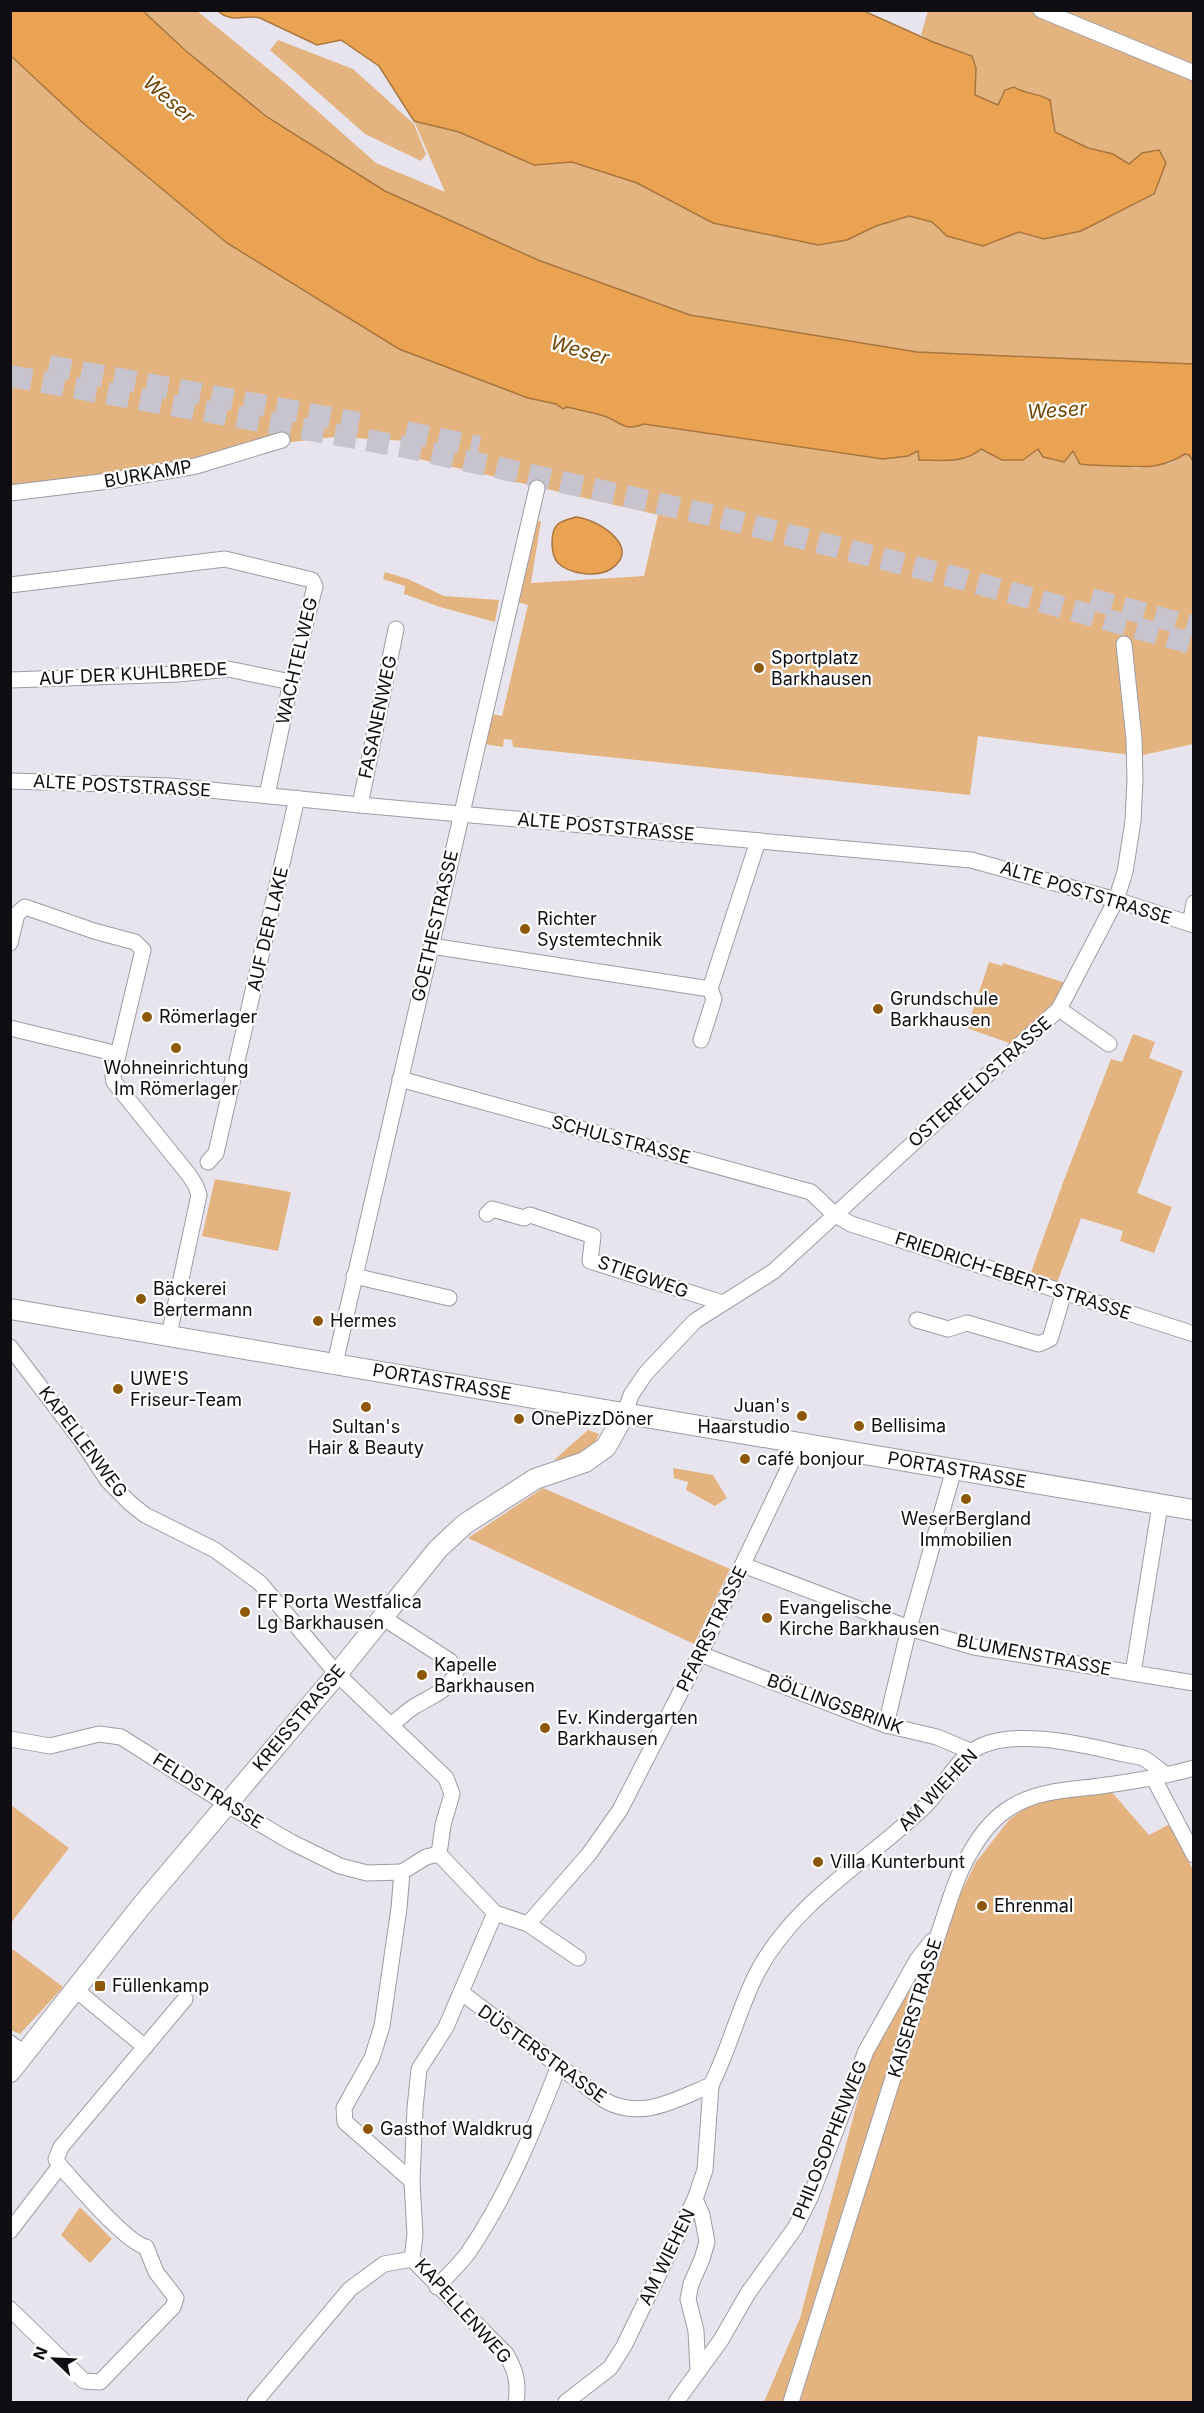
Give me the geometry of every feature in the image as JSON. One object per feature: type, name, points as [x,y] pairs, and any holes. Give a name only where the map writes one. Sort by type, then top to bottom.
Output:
[{"type":"main road","name":"PORTASTRASSE","points":[[10,1309],[1194,1510]]},
{"type":"main road","name":"KREISSTRASSE","points":[[10,2072],[17,2048],[76,1990],[142,1905],[337,1674],[438,1550],[465,1524],[535,1479],[585,1462],[606,1447],[625,1413]]},
{"type":"street","points":[[1041,10],[1194,73]]},
{"type":"street","name":"BURKAMP","points":[[10,493],[109,481],[196,466],[282,440]]},
{"type":"street","name":"GOETHESTRASSE","points":[[335,1363],[537,488]]},
{"type":"street","name":"WACHTELWEG","points":[[10,585],[225,559],[312,580],[315,586],[291,682],[267,795]]},
{"type":"street","name":"FASANENWEG","points":[[360,805],[396,629]]},
{"type":"street","name":"OSTERFELDSTRASSE","points":[[625,1413],[631,1395],[646,1373],[695,1321],[774,1271],[1059,1009],[1116,900],[1126,862],[1133,821],[1135,778],[1134,739],[1124,644]]},
{"type":"street","name":"AUF DER KUHLBREDE","points":[[10,680],[178,674],[228,669],[291,682]]},
{"type":"street","name":"ALTE POSTSTRASSE","points":[[10,781],[170,786],[971,860],[1116,900],[1192,925]]},
{"type":"street","name":"AUF DER LAKE","points":[[208,1162],[216,1153],[297,798]]},
{"type":"street","points":[[701,1041],[714,999],[710,989],[758,841]]},
{"type":"street","points":[[1192,925],[1194,903]]},
{"type":"street","points":[[10,943],[17,914],[25,907],[140,945],[142,950],[113,1076],[114,1082],[189,1175],[199,1196],[168,1335]]},
{"type":"street","points":[[431,946],[710,989]]},
{"type":"street","points":[[1059,1009],[1109,1044]]},
{"type":"street","points":[[10,1028],[118,1054]]},
{"type":"street","name":"SCHULSTRASSE","points":[[400,1079],[811,1192],[834,1214]]},
{"type":"street","name":"STIEGWEG","points":[[487,1214],[492,1209],[524,1218],[530,1215],[593,1236],[590,1261],[723,1303]]},
{"type":"street","name":"FRIEDRICH-EBERT-STRASSE","points":[[834,1214],[851,1224],[1194,1334]]},
{"type":"street","points":[[354,1276],[449,1298]]},
{"type":"street","points":[[917,1320],[948,1329],[967,1323],[1039,1344],[1050,1339],[1064,1292]]},
{"type":"street","name":"KAPELLENWEG","points":[[10,1347],[81,1440],[108,1481],[130,1503],[145,1515],[225,1556],[260,1583],[337,1674],[392,1724],[450,1785],[452,1794],[443,1826],[440,1854]]},
{"type":"street","name":"PFARRSTRASSE","points":[[528,1924],[589,1854],[620,1810],[700,1654],[801,1442]]},
{"type":"street","points":[[886,1725],[909,1628],[954,1469]]},
{"type":"street","points":[[1133,1673],[1160,1505]]},
{"type":"street","name":"BLUMENSTRASSE","points":[[743,1565],[909,1628],[974,1647],[1194,1683]]},
{"type":"street","points":[[382,1617],[450,1661],[456,1672],[452,1682],[432,1699],[416,1706],[392,1724]]},
{"type":"street","name":"BÖLLINGSBRINK","points":[[700,1654],[886,1725],[937,1737],[970,1751]]},
{"type":"street","name":"FELDSTRASSE","points":[[10,1739],[50,1746],[99,1734],[121,1737],[226,1804],[291,1842],[340,1866],[367,1873],[402,1872]]},
{"type":"street","name":"AM WIEHEN","points":[[566,2403],[610,2368],[624,2346],[695,2199],[705,2170],[711,2085],[758,1971],[788,1926],[831,1886],[880,1847],[928,1804],[970,1751],[983,1745],[999,1741],[1027,1739],[1075,1744],[1142,1758],[1159,1776]]},
{"type":"street","name":"KAISERSTRASSE","points":[[790,2403],[938,1935],[958,1877],[970,1853],[991,1825],[1013,1806],[1044,1794],[1159,1776],[1194,1768]]},
{"type":"street","points":[[1159,1776],[1194,1855]]},
{"type":"street","points":[[412,2181],[345,2122],[344,2108],[372,2058],[382,2026],[398,1918],[402,1872],[426,1857],[440,1854],[495,1913],[528,1924],[578,1958]]},
{"type":"street","name":"KAPELLENWEG","points":[[495,1913],[446,2027],[419,2069],[412,2181],[416,2235],[412,2259],[437,2287],[506,2354],[516,2371],[518,2390],[516,2403]]},
{"type":"street","name":"PHILOSOPHENWEG","points":[[676,2403],[721,2340],[748,2293],[795,2228],[810,2198],[866,2051],[916,1960],[938,1935]]},
{"type":"street","points":[[76,1990],[145,2047]]},
{"type":"street","name":"DÜSTERSTRASSE","points":[[462,1994],[558,2068],[616,2107],[632,2110],[651,2109],[711,2085]]},
{"type":"street","points":[[10,2310],[84,2381],[91,2383],[100,2382],[173,2307],[176,2298],[156,2272],[146,2247],[140,2246],[125,2235],[56,2159],[61,2147],[185,1999]]},
{"type":"street","points":[[437,2287],[467,2254],[497,2206],[523,2156],[558,2068]]},
{"type":"street","points":[[10,2231],[60,2166]]},
{"type":"street","points":[[695,2199],[702,2215],[707,2242],[691,2284],[688,2299],[696,2331],[698,2371]]},
{"type":"street","points":[[255,2403],[350,2289],[384,2264],[412,2259]]},
{"type":"shaded area","points":[[143,11],[197,11],[288,85],[376,163],[445,192],[414,121],[459,132],[534,165],[572,162],[637,183],[713,223],[847,240],[876,226],[909,216],[932,222],[947,236],[983,246],[1019,232],[1044,239],[1081,231],[1154,195],[1142,153],[1129,165],[1113,154],[1088,148],[1055,132],[1050,100],[1024,93],[998,105],[975,95],[976,68],[972,56],[933,42],[921,35],[928,11],[1193,11],[1193,364],[917,352],[690,315],[538,260],[385,191],[267,117],[186,51]]},
{"type":"shaded area","points":[[278,40],[353,69],[414,124],[426,154],[421,161],[365,134],[270,50]]},
{"type":"shaded area","points":[[10,56],[83,123],[227,243],[399,349],[528,398],[556,404],[563,409],[567,407],[610,418],[631,427],[643,424],[918,450],[1073,450],[1119,466],[1136,468],[1171,463],[1185,454],[1189,455],[1194,461],[1193,744],[1139,756],[978,736],[970,795],[513,747],[512,740],[504,739],[503,747],[484,744],[491,714],[502,716],[528,605],[517,602],[535,522],[541,521],[531,583],[644,576],[658,515],[406,456],[408,441],[334,437],[284,443],[11,495]]},
{"type":"shaded area","points":[[385,572],[408,579],[444,596],[499,600],[495,622],[440,607],[404,594],[405,586],[383,579]]},
{"type":"shaded area","points":[[989,962],[1002,966],[1003,963],[1066,983],[1055,1004],[1012,1044],[967,1028]]},
{"type":"shaded area","points":[[1133,1034],[1155,1042],[1149,1058],[1183,1071],[1137,1193],[1172,1207],[1154,1253],[1120,1241],[1123,1231],[1081,1218],[1057,1283],[1030,1275],[1111,1059],[1122,1062]]},
{"type":"shaded area","points":[[215,1179],[291,1192],[278,1251],[202,1236]]},
{"type":"shaded area","points":[[588,1430],[599,1434],[592,1446],[581,1454],[554,1460]]},
{"type":"shaded area","points":[[673,1468],[713,1475],[727,1498],[715,1506],[686,1490],[688,1482],[674,1478]]},
{"type":"shaded area","points":[[543,1488],[730,1569],[694,1644],[468,1538]]},
{"type":"shaded area","points":[[1109,1789],[1149,1835],[1170,1824],[1194,1872],[1193,2402],[764,2402],[800,2318],[870,2054],[944,1937],[955,1905],[976,1862],[1009,1820],[1032,1803]]},
{"type":"shaded area","points":[[11,1805],[69,1848],[11,1923]]},
{"type":"shaded area","points":[[11,1948],[63,1987],[20,2034],[11,2030]]},
{"type":"shaded area","points":[[80,2207],[112,2239],[90,2263],[61,2235]]},
{"type":"water","name":"Weser","points":[[10,11],[143,11],[186,51],[267,117],[385,191],[538,260],[690,315],[917,352],[1193,364],[1193,461],[1189,455],[1185,454],[1177,459],[1152,466],[1089,465],[1080,464],[1073,451],[1064,462],[1043,457],[1038,449],[1023,460],[1002,460],[981,449],[967,457],[952,460],[919,460],[918,451],[908,456],[883,459],[644,424],[627,427],[610,418],[567,407],[563,409],[556,404],[528,398],[399,349],[227,243],[83,123],[11,56]]},
{"type":"water","points":[[218,11],[864,11],[933,42],[972,56],[976,68],[975,95],[998,105],[1005,90],[1014,87],[1041,96],[1050,100],[1055,132],[1088,148],[1113,154],[1129,164],[1142,153],[1159,150],[1166,163],[1154,194],[1081,231],[1044,239],[1019,232],[983,246],[947,236],[932,222],[909,216],[876,226],[847,240],[818,245],[713,223],[637,183],[572,162],[534,165],[459,132],[414,121],[379,66],[341,40],[317,45],[260,18],[233,18]]},
{"type":"water","points":[[576,517],[605,529],[620,544],[622,552],[620,561],[611,569],[605,572],[583,574],[563,567],[555,559],[552,537],[555,527]]},
{"type":"tunnel","points":[[49,366],[359,423]]},
{"type":"tunnel","points":[[10,376],[405,447],[715,516],[962,579],[1194,644]]},
{"type":"tunnel","points":[[406,432],[479,447]]},
{"type":"tunnel","points":[[1091,599],[1194,627]]},
{"type":"place","name":"Sportplatz Barkhausen","points":[[759,668]]},
{"type":"place","name":"Richter Systemtechnik","points":[[525,929]]},
{"type":"place","name":"Grundschule Barkhausen","points":[[878,1009]]},
{"type":"place","name":"Römerlager","points":[[147,1017]]},
{"type":"place","name":"Wohneinrichtung Im Römerlager","points":[[176,1048]]},
{"type":"place","name":"Bäckerei Bertermann","points":[[141,1299]]},
{"type":"place","name":"Hermes","points":[[318,1321]]},
{"type":"place","name":"UWE'S Friseur-Team","points":[[118,1389]]},
{"type":"place","name":"Sultan's Hair & Beauty","points":[[366,1407]]},
{"type":"place","name":"Juan's Haarstudio","points":[[802,1416]]},
{"type":"place","name":"OnePizzDöner","points":[[519,1419]]},
{"type":"place","name":"Bellisima","points":[[859,1426]]},
{"type":"place","name":"café bonjour","points":[[745,1459]]},
{"type":"place","name":"WeserBergland Immobilien","points":[[966,1499]]},
{"type":"place","name":"FF Porta Westfalica Lg Barkhausen","points":[[245,1612]]},
{"type":"place","name":"Evangelische Kirche Barkhausen","points":[[767,1618]]},
{"type":"place","name":"Kapelle Barkhausen","points":[[422,1675]]},
{"type":"place","name":"Ev. Kindergarten Barkhausen","points":[[545,1728]]},
{"type":"place","name":"Villa Kunterbunt","points":[[818,1862]]},
{"type":"place","name":"Ehrenmal","points":[[982,1906]]},
{"type":"place","name":"Füllenkamp","points":[[100,1986]]},
{"type":"place","name":"Gasthof Waldkrug","points":[[368,2129]]}]
